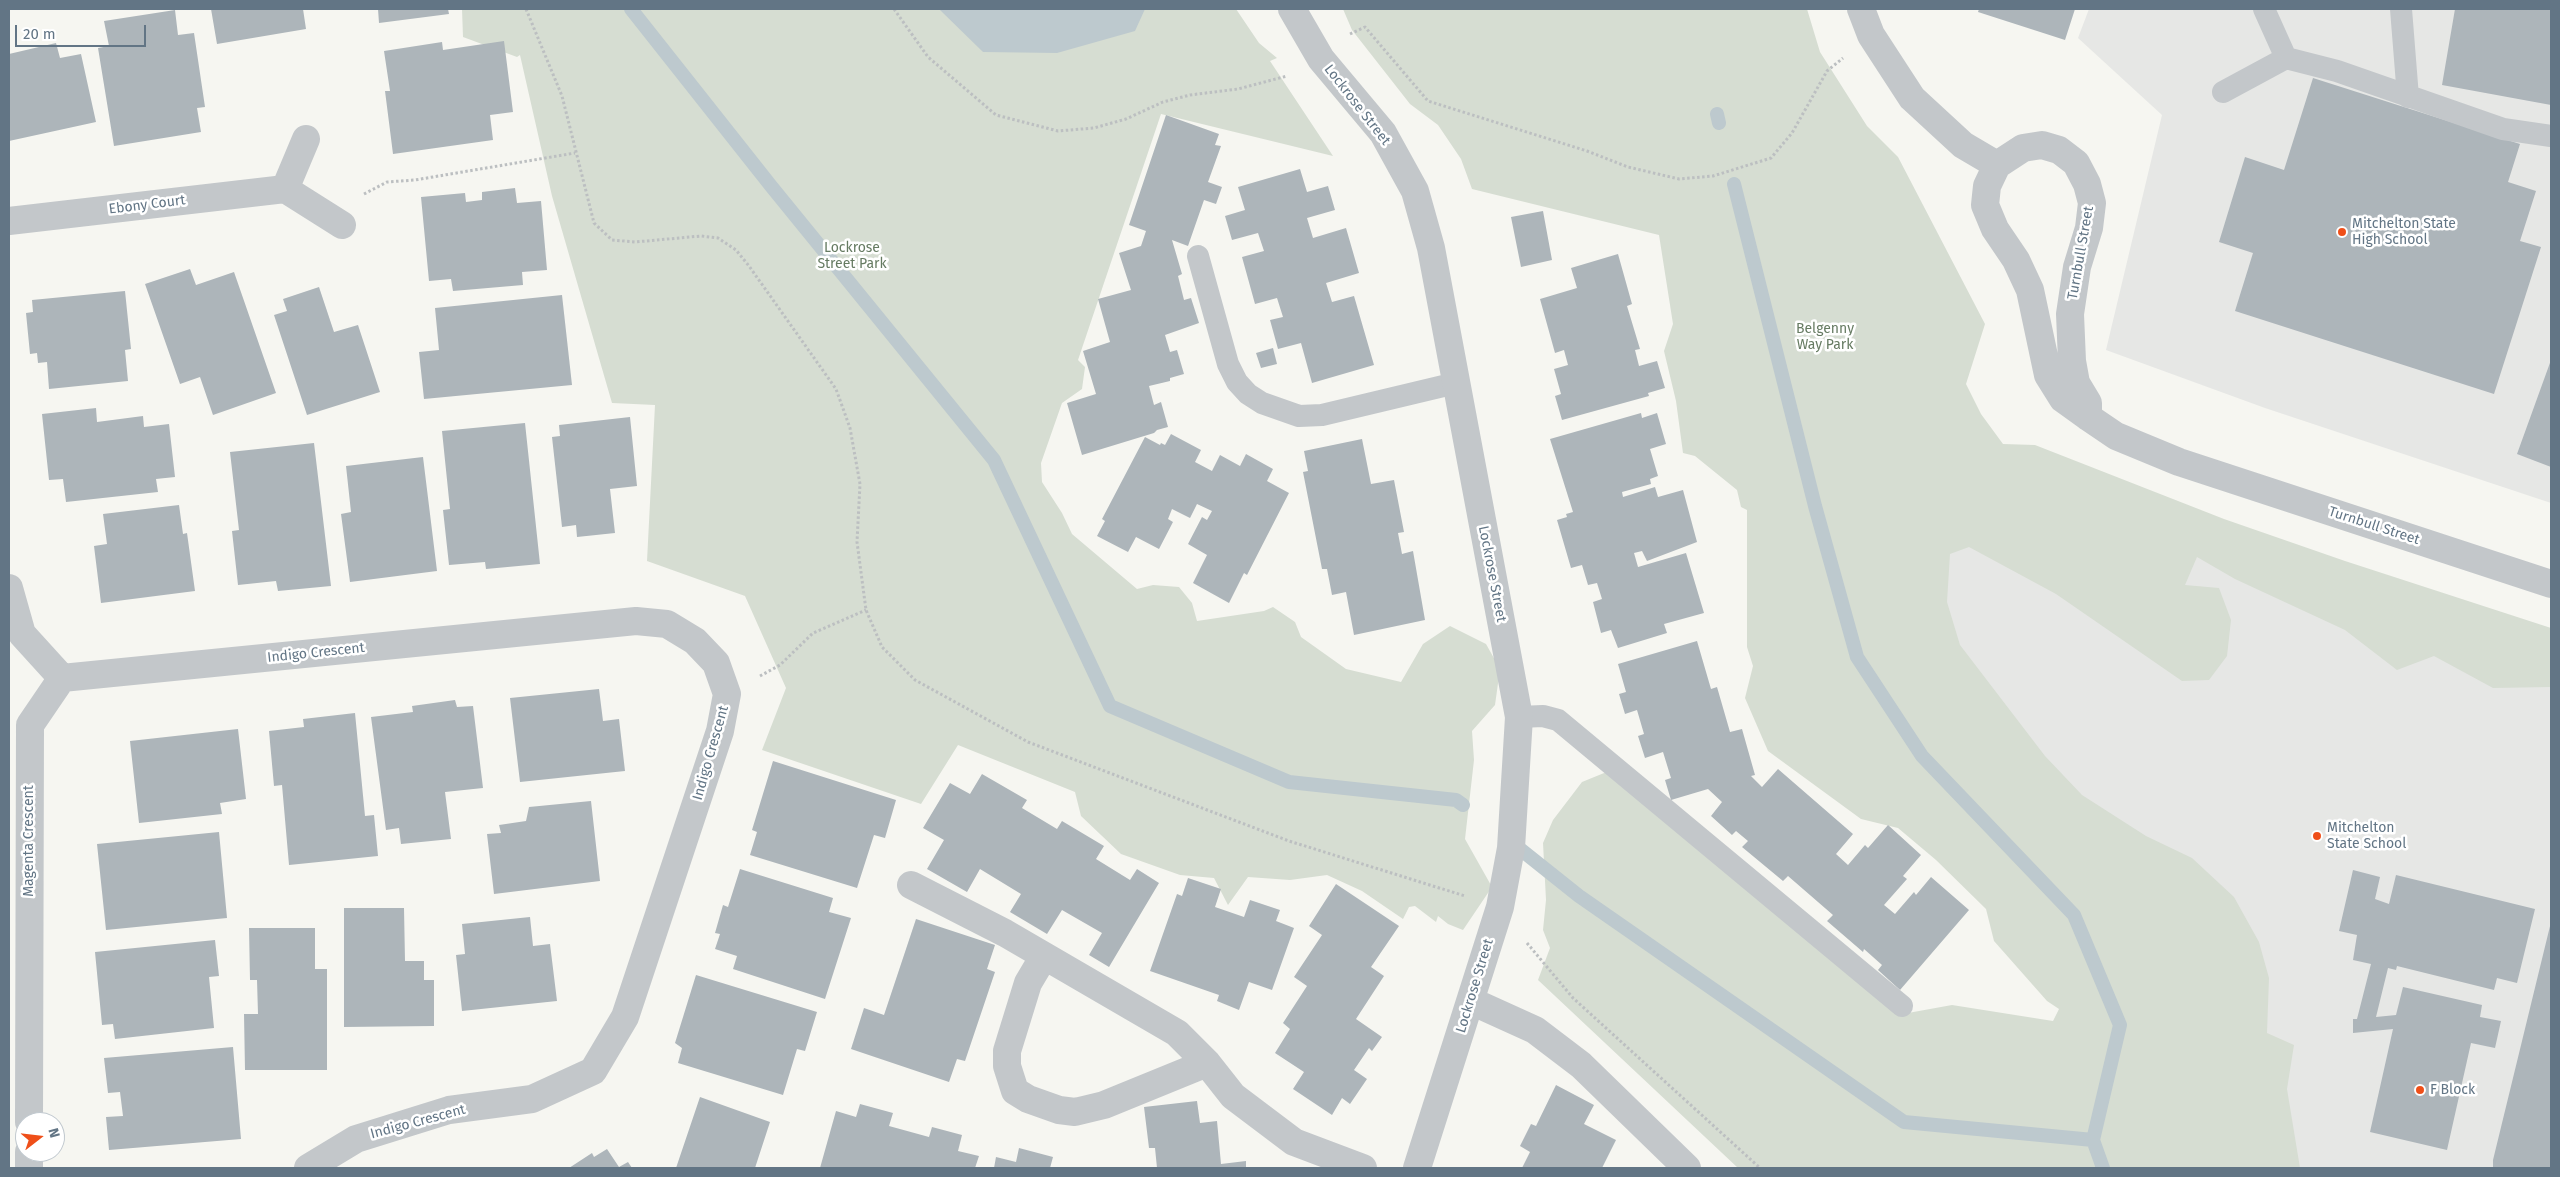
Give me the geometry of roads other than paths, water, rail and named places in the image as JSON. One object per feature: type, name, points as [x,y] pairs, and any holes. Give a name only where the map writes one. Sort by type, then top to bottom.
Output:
[{"type":"street","name":"Lockrose Street","points":[[1292,9],[1322,59],[1383,133],[1415,192],[1431,248],[1519,717],[1511,848],[1500,907],[1417,1168]]},
{"type":"street","points":[[1861,9],[1870,35],[1912,98],[1963,144],[1997,165]]},
{"type":"street","points":[[306,139],[285,189],[334,219]]},
{"type":"street","name":"Turnbull Street","points":[[2088,417],[2088,403],[2076,383],[2072,361],[2070,314],[2077,267],[2089,228],[2092,203],[2087,184],[2076,163],[2059,150],[2042,145],[2023,148],[1997,165],[1987,186],[1985,205],[1995,229],[2016,260],[2030,290],[2048,375],[2064,399],[2088,417],[2116,436],[2219,476],[2551,584]]},
{"type":"street","name":"Ebony Court","points":[[9,221],[285,189]]},
{"type":"street","points":[[9,588],[22,634],[62,678]]},
{"type":"street","name":"Indigo Crescent","points":[[62,678],[636,621],[667,624],[695,641],[716,663],[727,694],[720,731],[625,1018],[593,1071],[532,1099],[449,1110],[356,1139],[308,1168]]},
{"type":"street","name":"Magenta Crescent","points":[[29,1112],[30,725],[62,678]]},
{"type":"street","points":[[911,885],[1044,956],[1177,1033],[1207,1063],[1233,1096],[1294,1142],[1363,1168]]},
{"type":"street","points":[[1044,956],[1028,983],[1007,1051],[1010,1079],[1016,1091],[1022,1095],[1059,1110],[1075,1112],[1104,1105],[1207,1063]]},
{"type":"street","points":[[1471,1002],[1535,1030],[1581,1065],[1687,1168]]},
{"type":"lane","points":[[2264,9],[2286,58]]},
{"type":"lane","points":[[2401,9],[2408,97]]},
{"type":"lane","points":[[2223,92],[2286,58],[2337,71],[2503,129],[2551,136]]},
{"type":"lane","points":[[1198,256],[1228,364],[1237,382],[1248,394],[1262,403],[1299,416],[1322,415],[1456,383]]},
{"type":"lane","points":[[1519,717],[1543,716],[1558,720],[1902,1006]]},
{"type":"waterway","points":[[631,9],[771,186],[994,460],[1110,706],[1289,782],[1456,800],[1463,805]]},
{"type":"waterway","points":[[1717,114],[1719,123]]},
{"type":"waterway","points":[[1734,184],[1815,506],[1857,657],[1922,756],[2074,915],[2120,1025],[2093,1140]]},
{"type":"waterway","points":[[1510,841],[1579,896],[1904,1122],[2093,1140],[2103,1168]]},
{"type":"place","name":"Mitchelton State High School","points":[[2342,232]]},
{"type":"place","name":"Mitchelton State School","points":[[2317,836]]},
{"type":"place","name":"F Block","points":[[2420,1090]]},
{"type":"park label","name":"Lockrose Street Park","points":[[852,256]]},
{"type":"park label","name":"Belgenny Way Park","points":[[1825,338]]}]
